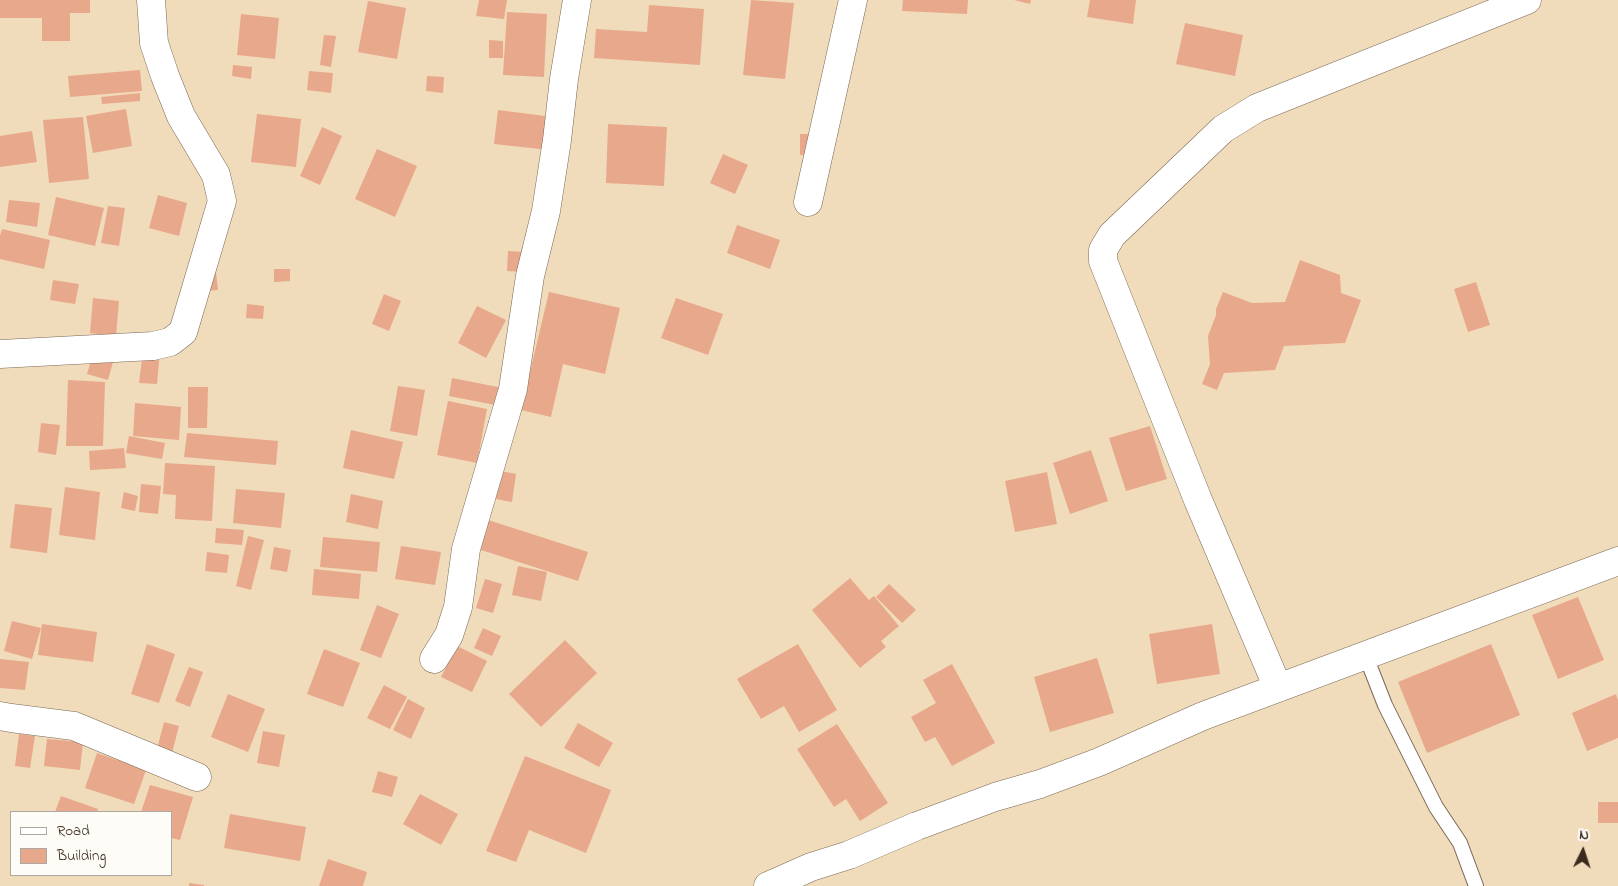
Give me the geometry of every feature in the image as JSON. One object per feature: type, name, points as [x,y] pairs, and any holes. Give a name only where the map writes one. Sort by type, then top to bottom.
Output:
[{"type":"street","points":[[0,354],[153,346],[170,342],[183,332],[222,201],[216,175],[181,116],[165,76],[154,43],[151,0]]},
{"type":"street","points":[[434,660],[449,635],[458,608],[466,549],[513,390],[530,276],[546,211],[564,79],[578,0]]},
{"type":"street","points":[[808,202],[853,0]]},
{"type":"street","points":[[1278,688],[1198,500],[1103,261],[1103,250],[1112,236],[1223,129],[1238,119],[1257,108],[1527,0]]},
{"type":"street","points":[[768,886],[810,867],[849,855],[995,797],[1040,784],[1099,762],[1203,716],[1342,665],[1365,654],[1618,561]]},
{"type":"street","points":[[0,716],[74,726],[197,777]]},
{"type":"lane","points":[[1365,654],[1385,706],[1436,807],[1460,843],[1476,886]]},
{"type":"building","points":[[0,0],[90,0],[90,13],[70,13],[70,41],[42,41],[42,18],[0,18]]},
{"type":"building","points":[[479,0],[507,0],[504,19],[476,16]]},
{"type":"building","points":[[751,0],[794,3],[785,79],[743,75]]},
{"type":"building","points":[[903,0],[968,0],[967,14],[902,11]]},
{"type":"building","points":[[1014,0],[1031,0],[1030,4]]},
{"type":"building","points":[[1090,0],[1136,0],[1133,24],[1087,17]]},
{"type":"building","points":[[368,1],[406,8],[397,59],[358,52]]},
{"type":"building","points":[[649,5],[704,9],[700,65],[594,58],[596,29],[647,32]]},
{"type":"building","points":[[507,12],[547,14],[544,77],[503,75]]},
{"type":"building","points":[[241,14],[279,18],[275,59],[237,55]]},
{"type":"building","points":[[1185,23],[1243,35],[1235,76],[1176,64]]},
{"type":"building","points":[[324,35],[336,36],[331,67],[320,65]]},
{"type":"building","points":[[489,40],[503,41],[503,58],[489,58]]},
{"type":"building","points":[[233,65],[252,67],[251,79],[232,76]]},
{"type":"building","points":[[140,70],[142,91],[70,97],[68,76]]},
{"type":"building","points":[[309,71],[333,73],[331,93],[307,90]]},
{"type":"building","points":[[427,76],[444,77],[443,93],[426,91]]},
{"type":"building","points":[[140,93],[140,101],[102,104],[101,97]]},
{"type":"building","points":[[126,109],[132,146],[93,153],[86,116]]},
{"type":"building","points":[[498,110],[553,117],[549,150],[494,144]]},
{"type":"building","points":[[257,114],[301,119],[296,167],[251,162]]},
{"type":"building","points":[[83,117],[89,179],[49,183],[43,120]]},
{"type":"building","points":[[608,124],[667,127],[664,186],[606,183]]},
{"type":"building","points":[[322,127],[342,136],[320,185],[300,176]]},
{"type":"building","points":[[32,131],[37,162],[0,167],[0,136]]},
{"type":"building","points":[[800,134],[817,134],[816,155],[800,155]]},
{"type":"building","points":[[377,149],[417,166],[395,217],[355,199]]},
{"type":"building","points":[[723,154],[748,165],[735,194],[710,183]]},
{"type":"building","points":[[158,195],[187,203],[179,236],[149,228]]},
{"type":"building","points":[[56,197],[104,208],[95,246],[48,235]]},
{"type":"building","points":[[9,200],[40,203],[37,227],[6,222]]},
{"type":"building","points":[[108,206],[125,208],[119,246],[101,243]]},
{"type":"building","points":[[737,225],[780,240],[770,269],[727,253]]},
{"type":"building","points":[[2,229],[50,240],[44,269],[0,259],[0,236]]},
{"type":"building","points":[[508,251],[523,252],[522,272],[507,271]]},
{"type":"building","points":[[1300,260],[1340,275],[1341,293],[1361,300],[1345,343],[1284,346],[1275,370],[1224,373],[1217,390],[1202,384],[1210,364],[1208,336],[1223,292],[1252,303],[1285,302]]},
{"type":"building","points":[[274,269],[290,269],[290,281],[274,282]]},
{"type":"building","points":[[216,272],[218,290],[204,291],[202,274]]},
{"type":"building","points":[[53,280],[79,284],[75,304],[50,300]]},
{"type":"building","points":[[1476,282],[1490,325],[1468,332],[1454,289]]},
{"type":"building","points":[[549,292],[620,308],[605,374],[563,364],[551,417],[521,410]]},
{"type":"building","points":[[384,294],[401,301],[389,331],[372,324]]},
{"type":"building","points":[[93,298],[119,301],[116,336],[90,333]]},
{"type":"building","points":[[676,298],[723,314],[708,355],[661,338]]},
{"type":"building","points":[[247,304],[264,306],[263,319],[246,318]]},
{"type":"building","points":[[477,306],[506,320],[486,358],[458,343]]},
{"type":"building","points":[[143,351],[160,352],[157,384],[139,383]]},
{"type":"building","points":[[92,357],[113,362],[108,380],[87,374]]},
{"type":"building","points":[[452,378],[503,388],[500,406],[449,396]]},
{"type":"building","points":[[68,380],[105,382],[103,446],[66,446]]},
{"type":"building","points":[[398,386],[425,390],[417,436],[390,431]]},
{"type":"building","points":[[188,387],[208,387],[207,428],[188,428]]},
{"type":"building","points":[[448,401],[487,409],[477,463],[437,455]]},
{"type":"building","points":[[135,403],[181,407],[179,440],[133,436]]},
{"type":"building","points":[[41,423],[60,425],[56,455],[38,452]]},
{"type":"building","points":[[1150,426],[1167,479],[1126,491],[1109,438]]},
{"type":"building","points":[[351,430],[403,442],[394,479],[343,468]]},
{"type":"building","points":[[187,433],[278,441],[276,465],[184,457]]},
{"type":"building","points":[[129,436],[165,443],[162,459],[126,453]]},
{"type":"building","points":[[124,448],[126,468],[90,470],[89,451]]},
{"type":"building","points":[[1091,450],[1108,501],[1070,514],[1053,463]]},
{"type":"building","points":[[165,463],[215,466],[212,521],[175,519],[176,495],[163,494]]},
{"type":"building","points":[[501,471],[516,474],[512,502],[496,499]]},
{"type":"building","points":[[1047,472],[1057,524],[1015,532],[1005,481]]},
{"type":"building","points":[[141,484],[161,486],[158,514],[139,512]]},
{"type":"building","points":[[65,487],[100,492],[95,540],[59,535]]},
{"type":"building","points":[[236,489],[285,493],[281,528],[233,523]]},
{"type":"building","points":[[124,492],[138,496],[135,511],[121,508]]},
{"type":"building","points":[[351,494],[383,501],[378,529],[346,522]]},
{"type":"building","points":[[15,504],[52,508],[47,553],[10,548]]},
{"type":"building","points":[[488,520],[588,552],[578,581],[478,549]]},
{"type":"building","points":[[216,528],[244,530],[242,545],[215,543]]},
{"type":"building","points":[[248,536],[264,540],[251,590],[236,586]]},
{"type":"building","points":[[323,537],[380,542],[377,572],[320,567]]},
{"type":"building","points":[[401,546],[441,552],[435,585],[395,579]]},
{"type":"building","points":[[274,547],[291,550],[287,572],[270,569]]},
{"type":"building","points":[[207,552],[229,555],[227,573],[205,571]]},
{"type":"building","points":[[518,566],[547,572],[541,601],[512,595]]},
{"type":"building","points":[[314,569],[361,574],[359,599],[312,595]]},
{"type":"building","points":[[850,578],[869,600],[874,596],[899,626],[881,641],[886,647],[860,668],[812,610]]},
{"type":"building","points":[[485,579],[502,584],[493,613],[476,608]]},
{"type":"building","points":[[889,584],[916,610],[902,623],[876,597]]},
{"type":"building","points":[[1578,597],[1604,660],[1558,679],[1532,615]]},
{"type":"building","points":[[377,605],[399,614],[381,658],[360,650]]},
{"type":"building","points":[[12,621],[41,628],[32,659],[4,651]]},
{"type":"building","points":[[42,624],[97,632],[93,662],[38,655]]},
{"type":"building","points":[[1212,624],[1220,674],[1157,684],[1149,634]]},
{"type":"building","points":[[483,628],[501,636],[492,656],[474,648]]},
{"type":"building","points":[[565,640],[597,673],[541,727],[509,694]]},
{"type":"building","points":[[147,644],[175,654],[159,703],[131,694]]},
{"type":"building","points":[[798,644],[837,710],[799,732],[784,706],[761,719],[737,679]]},
{"type":"building","points":[[1491,644],[1520,715],[1427,753],[1398,682]]},
{"type":"building","points":[[457,646],[487,661],[472,692],[441,677]]},
{"type":"building","points":[[324,649],[360,663],[343,707],[307,694]]},
{"type":"building","points":[[1097,658],[1114,713],[1050,732],[1034,677]]},
{"type":"building","points":[[0,659],[29,662],[25,690],[0,688]]},
{"type":"building","points":[[952,664],[995,743],[952,766],[935,737],[925,742],[911,717],[936,703],[923,680]]},
{"type":"building","points":[[189,667],[203,672],[190,707],[175,701]]},
{"type":"building","points":[[384,685],[407,697],[390,729],[367,718]]},
{"type":"building","points":[[228,694],[265,709],[248,752],[211,737]]},
{"type":"building","points":[[1616,694],[1618,700],[1618,738],[1587,751],[1572,713]]},
{"type":"building","points":[[408,699],[425,708],[411,739],[393,730]]},
{"type":"building","points":[[164,722],[179,726],[172,753],[157,749]]},
{"type":"building","points":[[578,723],[613,743],[599,767],[564,748]]},
{"type":"building","points":[[837,724],[888,803],[860,821],[846,799],[834,807],[797,749]]},
{"type":"building","points":[[263,731],[285,735],[279,767],[257,763]]},
{"type":"building","points":[[19,734],[35,736],[30,768],[15,766]]},
{"type":"building","points":[[47,739],[83,742],[80,770],[44,766]]},
{"type":"building","points":[[97,753],[146,770],[134,804],[85,788]]},
{"type":"building","points":[[525,756],[611,790],[586,853],[529,830],[516,862],[486,851]]},
{"type":"building","points":[[378,771],[398,777],[392,797],[372,792]]},
{"type":"building","points":[[150,785],[193,797],[180,840],[172,838],[172,811],[141,811]]},
{"type":"building","points":[[420,794],[458,814],[441,845],[403,824]]},
{"type":"building","points":[[61,796],[98,809],[97,811],[55,811]]},
{"type":"building","points":[[1598,802],[1618,802],[1618,823],[1598,823]]},
{"type":"building","points":[[230,814],[306,827],[300,861],[224,848]]},
{"type":"building","points":[[328,859],[367,872],[363,886],[319,886]]},
{"type":"building","points":[[189,883],[204,885],[204,886],[189,886]]}]
